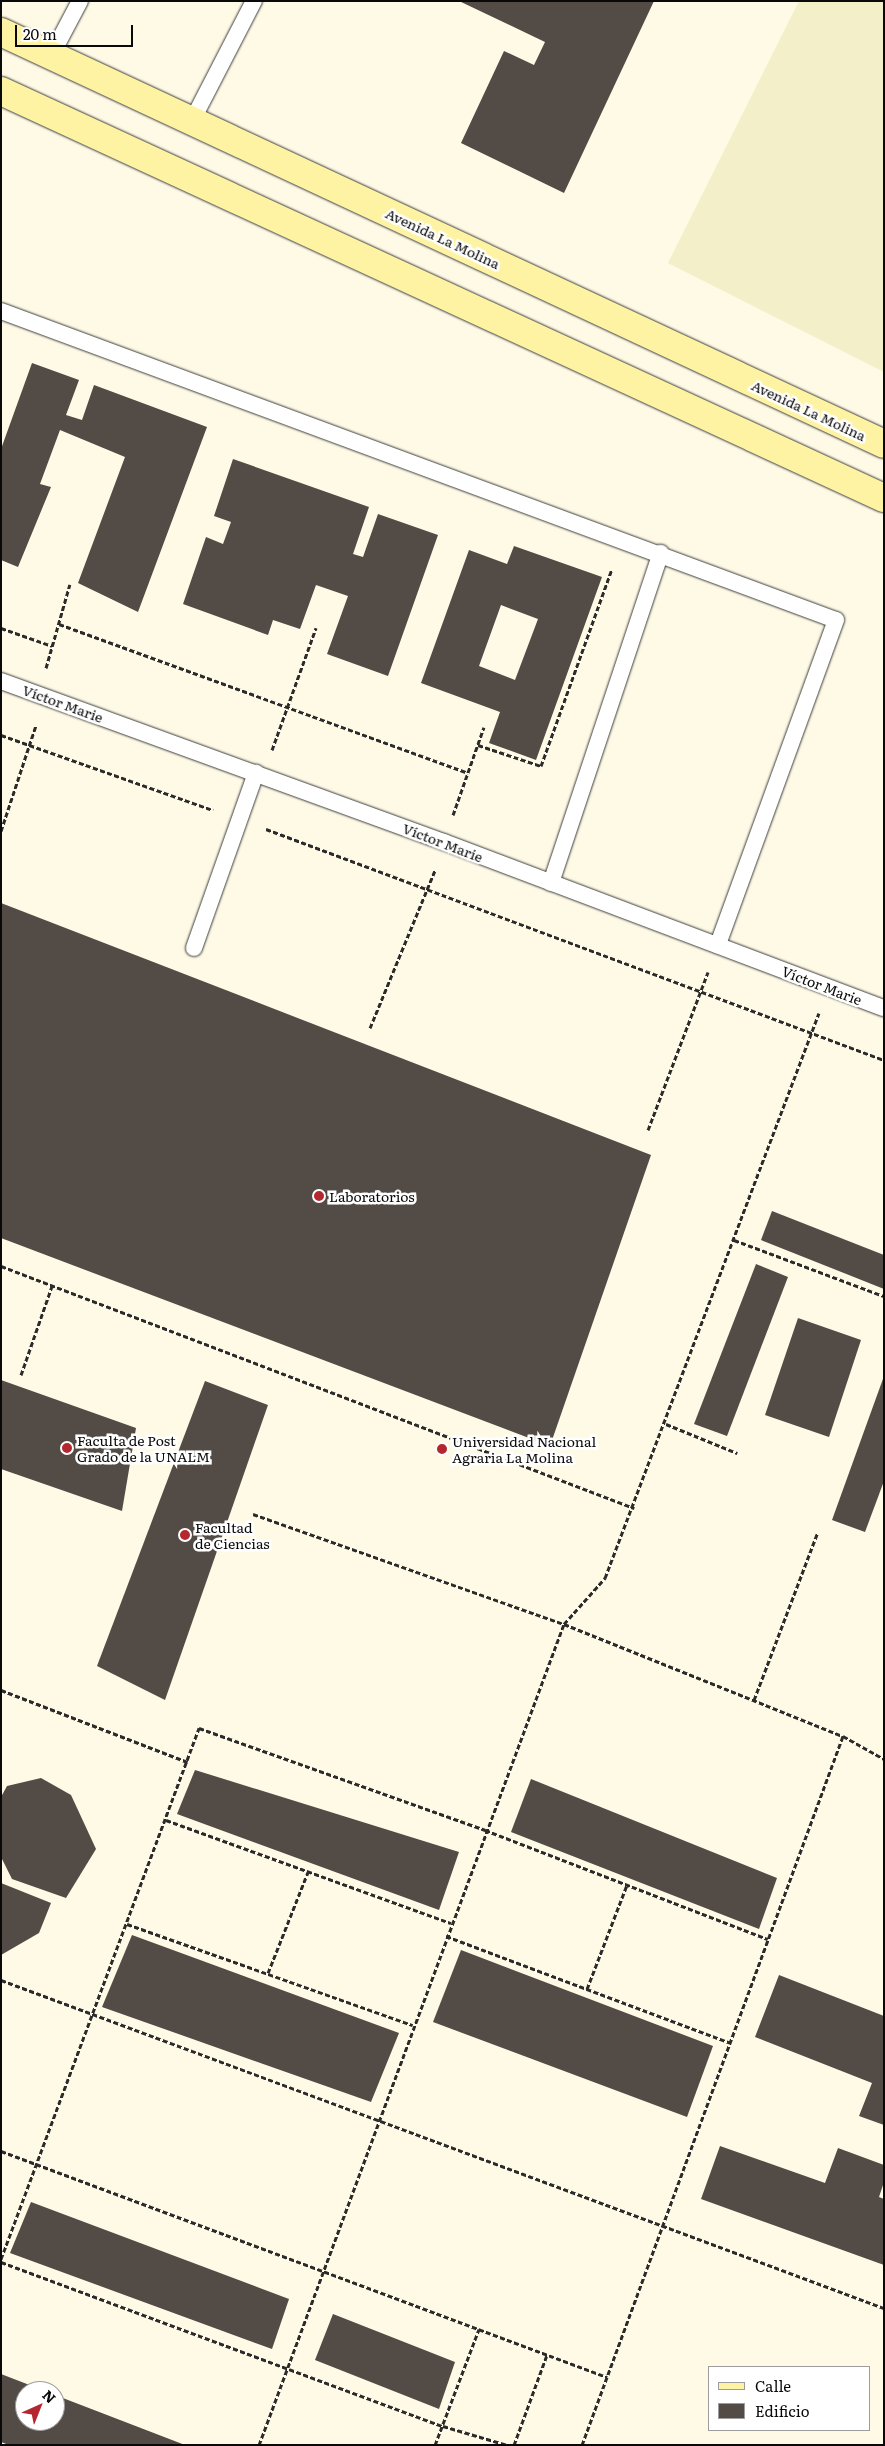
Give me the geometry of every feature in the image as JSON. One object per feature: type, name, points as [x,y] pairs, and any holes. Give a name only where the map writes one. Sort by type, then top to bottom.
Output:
[{"type":"main road","name":"Avenida La Molina","points":[[1,32],[884,444]]},
{"type":"main road","points":[[1,92],[884,498]]},
{"type":"lane","points":[[51,56],[80,1]]},
{"type":"lane","points":[[192,121],[254,1]]},
{"type":"lane","points":[[1,311],[661,553],[836,620],[718,945]]},
{"type":"lane","points":[[551,883],[661,553]]},
{"type":"lane","name":"Víctor Marie","points":[[1,681],[259,774],[884,1008]]},
{"type":"lane","points":[[194,948],[239,820],[259,774]]},
{"type":"path","points":[[478,745],[541,766],[616,559]]},
{"type":"path","points":[[44,676],[70,584]]},
{"type":"path","points":[[58,624],[468,773]]},
{"type":"path","points":[[1,628],[52,646]]},
{"type":"path","points":[[259,774],[287,708],[316,628]]},
{"type":"path","points":[[1,831],[32,746],[38,719]]},
{"type":"path","points":[[453,816],[484,727]]},
{"type":"path","points":[[1,735],[428,887],[884,1060]]},
{"type":"path","points":[[370,1028],[436,867]]},
{"type":"path","points":[[648,1130],[718,945]]},
{"type":"path","points":[[259,2445],[485,1830],[564,1624],[605,1578],[666,1424],[829,988]]},
{"type":"path","points":[[734,1240],[884,1296]]},
{"type":"path","points":[[1,1266],[634,1508]]},
{"type":"path","points":[[21,1375],[52,1286]]},
{"type":"path","points":[[666,1424],[737,1453]]},
{"type":"path","points":[[254,1514],[564,1624],[844,1736],[884,1758]]},
{"type":"path","points":[[754,1700],[817,1534]]},
{"type":"path","points":[[1,1690],[188,1762]]},
{"type":"path","points":[[507,2445],[443,2426],[1,2261],[188,1762],[199,1728],[485,1830],[768,1939]]},
{"type":"path","points":[[582,2445],[844,1736]]},
{"type":"path","points":[[166,1820],[451,1923]]},
{"type":"path","points":[[268,1974],[308,1872]]},
{"type":"path","points":[[586,1989],[627,1885]]},
{"type":"path","points":[[127,1924],[413,2025]]},
{"type":"path","points":[[446,1936],[731,2043]]},
{"type":"path","points":[[1,1980],[884,2308]]},
{"type":"path","points":[[1,2151],[607,2377]]},
{"type":"path","points":[[435,2445],[479,2329]]},
{"type":"path","points":[[514,2445],[547,2355]]},
{"type":"shaded area","points":[[799,1],[884,1],[884,372],[668,263]]},
{"type":"building","points":[[459,1],[654,1],[564,193],[461,143],[504,51],[534,65],[545,42]]},
{"type":"building","points":[[32,363],[79,380],[66,415],[82,420],[94,385],[207,427],[138,612],[78,583],[125,457],[60,430],[40,484],[51,487],[18,567],[1,560],[1,449]]},
{"type":"building","points":[[233,459],[369,507],[353,554],[363,557],[378,514],[438,535],[388,676],[327,654],[348,596],[316,585],[300,629],[273,620],[268,635],[183,604],[206,537],[223,544],[231,522],[214,516]]},
{"type":"building","points":[[514,546],[602,577],[536,760],[489,743],[500,712],[421,683],[469,550],[507,564]],"holes":[[[501,605],[538,619],[515,680],[479,666]]]},
{"type":"building","name":"Laboratorios","points":[[1,903],[651,1155],[550,1446],[1,1238]]},
{"type":"building","points":[[772,1211],[884,1255],[884,1289],[761,1240]]},
{"type":"building","points":[[756,1264],[788,1277],[727,1436],[694,1424]]},
{"type":"building","points":[[798,1318],[861,1340],[829,1437],[765,1415]]},
{"type":"building","points":[[884,1376],[884,1481],[865,1532],[832,1520]]},
{"type":"building","name":"Faculta de Post Grado de la UNALM","points":[[1,1380],[136,1428],[122,1511],[1,1469]]},
{"type":"building","name":"Facultad de Ciencias","points":[[205,1381],[268,1405],[165,1700],[97,1666]]},
{"type":"building","points":[[195,1770],[459,1852],[439,1910],[177,1814]]},
{"type":"building","points":[[41,1778],[71,1795],[96,1849],[66,1898],[12,1879],[1,1857],[1,1797],[7,1786]]},
{"type":"building","points":[[531,1779],[777,1878],[759,1929],[511,1832]]},
{"type":"building","points":[[1,1883],[51,1903],[39,1933],[1,1955]]},
{"type":"building","points":[[132,1935],[399,2033],[371,2102],[102,2007]]},
{"type":"building","points":[[461,1950],[713,2046],[687,2117],[433,2022]]},
{"type":"building","points":[[779,1975],[884,2016],[884,2125],[859,2116],[872,2083],[755,2037]]},
{"type":"building","points":[[720,2146],[825,2183],[838,2148],[884,2165],[884,2182],[879,2197],[884,2199],[884,2265],[701,2199]]},
{"type":"building","points":[[31,2202],[289,2299],[272,2349],[10,2253]]},
{"type":"building","points":[[333,2314],[455,2362],[439,2409],[315,2360]]},
{"type":"building","points":[[1,2374],[19,2381],[15,2381],[15,2431],[65,2431],[65,2399],[185,2445],[9,2445],[1,2442]]},
{"type":"place","name":"Laboratorios","points":[[319,1196]]},
{"type":"place","name":"Faculta de Post Grado de la UNALM","points":[[67,1448]]},
{"type":"place","name":"Universidad Nacional Agraria La Molina","points":[[442,1449]]},
{"type":"place","name":"Facultad de Ciencias","points":[[185,1535]]}]
